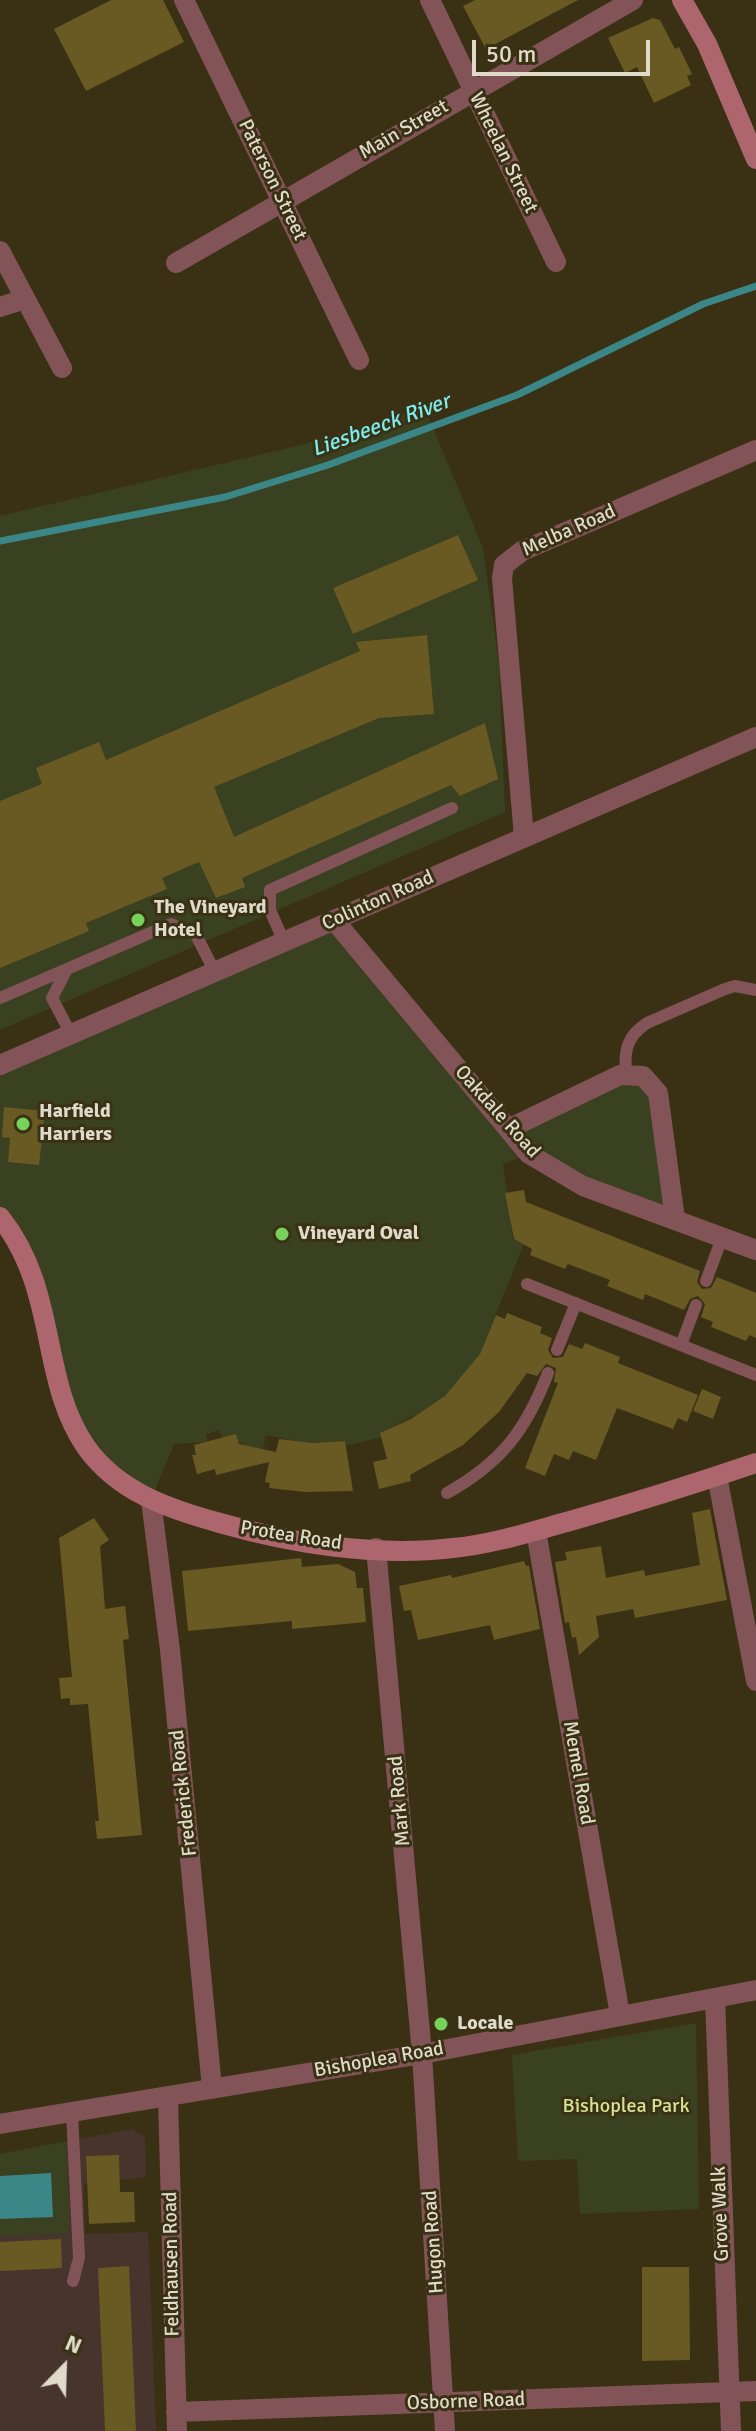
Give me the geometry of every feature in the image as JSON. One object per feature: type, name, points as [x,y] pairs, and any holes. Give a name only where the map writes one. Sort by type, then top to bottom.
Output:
[{"type":"main road","points":[[682,0],[702,35],[756,159]]},
{"type":"main road","points":[[699,0],[702,35]]},
{"type":"main road","name":"Protea Road","points":[[0,1217],[24,1252],[35,1277],[65,1402],[77,1431],[108,1472],[151,1500],[258,1533],[376,1548],[457,1548],[536,1531],[756,1463]]},
{"type":"street","name":"Paterson Street","points":[[184,0],[359,360]]},
{"type":"street","name":"Wheelan Street","points":[[430,0],[556,262]]},
{"type":"street","name":"Main Street","points":[[176,263],[633,0]]},
{"type":"street","points":[[0,251],[62,368]]},
{"type":"street","points":[[0,307],[25,299]]},
{"type":"street","name":"Melba Road","points":[[524,837],[502,578],[504,565],[522,551],[756,450]]},
{"type":"street","name":"Colinton Road","points":[[0,1065],[756,737]]},
{"type":"street","name":"Oakdale Road","points":[[334,920],[529,1154],[562,1177],[756,1250]]},
{"type":"street","points":[[508,1129],[626,1073],[648,1079],[658,1093],[675,1219]]},
{"type":"street","points":[[717,1476],[756,1681]]},
{"type":"street","name":"Frederick Road","points":[[151,1500],[170,1650],[212,2088]]},
{"type":"street","name":"Memel Road","points":[[536,1531],[620,2015]]},
{"type":"street","name":"Mark Road","points":[[376,1548],[422,2054]]},
{"type":"street","name":"Bishoplea Road","points":[[0,2124],[422,2054],[756,1990]]},
{"type":"street","name":"Grove Walk","points":[[715,1998],[731,2431]]},
{"type":"street","name":"Hugon Road","points":[[422,2054],[445,2431]]},
{"type":"street","name":"Feldhausen Road","points":[[168,2096],[177,2421]]},
{"type":"street","name":"Osborne Road","points":[[177,2421],[443,2403],[756,2391]]},
{"type":"lane","points":[[284,942],[270,910],[270,890],[452,808]]},
{"type":"lane","points":[[0,998],[171,924],[196,935],[215,972]]},
{"type":"lane","points":[[67,969],[52,998],[71,1034]]},
{"type":"lane","points":[[626,1073],[627,1043],[635,1031],[647,1023],[725,989],[735,986],[756,990]]},
{"type":"lane","points":[[706,1281],[722,1238]]},
{"type":"lane","points":[[527,1284],[756,1375]]},
{"type":"lane","points":[[557,1350],[576,1303]]},
{"type":"lane","points":[[681,1345],[696,1305]]},
{"type":"lane","points":[[447,1493],[479,1472],[520,1433],[548,1373]]},
{"type":"lane","points":[[72,2113],[79,2258],[73,2281]]},
{"type":"shaded area","points":[[132,2129],[145,2138],[146,2177],[84,2184],[85,2234],[148,2232],[156,2431],[0,2431],[0,2154]]},
{"type":"green space","points":[[424,406],[483,548],[499,664],[505,812],[0,1030],[0,516],[305,444]]},
{"type":"green space","name":"Vineyard Oval","points":[[334,920],[508,1129],[620,1075],[648,1079],[675,1219],[529,1154],[503,1164],[513,1239],[524,1244],[480,1354],[458,1393],[381,1433],[381,1437],[346,1446],[345,1441],[305,1443],[266,1435],[262,1452],[246,1457],[242,1443],[222,1438],[219,1430],[206,1434],[207,1442],[174,1444],[151,1500],[82,1440],[38,1286],[0,1217],[0,1065]]},
{"type":"green space","name":"Bishoplea Park","points":[[696,2023],[699,2209],[580,2214],[577,2159],[518,2161],[512,2055]]},
{"type":"green space","points":[[66,2141],[70,2233],[0,2236],[0,2154]]},
{"type":"water","points":[[51,2173],[53,2217],[0,2219],[0,2176]]},
{"type":"building","points":[[111,0],[163,0],[184,42],[86,91],[54,29]]},
{"type":"building","points":[[475,0],[578,0],[486,49],[463,6]]},
{"type":"building","points":[[653,18],[660,20],[675,49],[679,47],[692,74],[687,76],[691,85],[654,103],[637,67],[625,73],[608,38]]},
{"type":"building","points":[[458,535],[478,580],[353,634],[333,588]]},
{"type":"building","points":[[427,635],[434,714],[379,718],[214,787],[234,837],[485,723],[498,779],[460,796],[451,785],[242,878],[245,887],[216,898],[199,862],[162,878],[167,889],[86,923],[89,931],[0,968],[0,801],[42,784],[36,768],[99,742],[106,760],[360,651],[356,642]]},
{"type":"building","name":"Harfield Harriers","points":[[4,1107],[45,1111],[39,1165],[8,1162],[10,1138],[2,1137]]},
{"type":"building","points":[[524,1190],[526,1202],[700,1271],[697,1282],[702,1289],[711,1288],[717,1277],[756,1293],[756,1338],[749,1335],[746,1341],[711,1327],[713,1322],[701,1317],[705,1304],[698,1296],[690,1299],[684,1310],[645,1294],[643,1300],[607,1286],[610,1280],[568,1264],[565,1269],[530,1255],[532,1249],[514,1239],[505,1193]]},
{"type":"building","points":[[507,1313],[542,1327],[540,1333],[552,1338],[548,1350],[553,1358],[563,1357],[569,1344],[582,1349],[585,1343],[620,1357],[618,1363],[698,1395],[687,1422],[678,1418],[673,1429],[617,1408],[596,1460],[573,1451],[569,1460],[554,1454],[545,1476],[525,1468],[558,1383],[554,1382],[556,1368],[546,1364],[537,1376],[527,1373],[499,1412],[463,1445],[410,1475],[411,1481],[379,1489],[373,1462],[387,1459],[380,1433],[411,1419],[445,1396],[480,1354],[496,1315],[505,1319]]},
{"type":"building","points":[[702,1389],[721,1397],[713,1419],[693,1411]]},
{"type":"building","points":[[236,1434],[239,1444],[276,1452],[279,1439],[312,1443],[345,1441],[353,1491],[305,1492],[269,1488],[270,1483],[265,1482],[269,1462],[216,1475],[215,1469],[197,1474],[192,1455],[196,1455],[194,1445]]},
{"type":"building","points":[[710,1509],[727,1600],[635,1618],[633,1609],[596,1616],[599,1637],[579,1655],[576,1637],[572,1638],[569,1622],[565,1623],[555,1562],[567,1560],[565,1552],[601,1546],[606,1578],[644,1570],[645,1576],[700,1565],[692,1513]]},
{"type":"building","points":[[94,1518],[109,1540],[100,1546],[105,1609],[125,1606],[129,1639],[123,1640],[142,1835],[97,1839],[95,1821],[99,1821],[88,1704],[70,1705],[70,1698],[61,1699],[59,1678],[72,1677],[59,1538]]},
{"type":"building","points":[[301,1558],[302,1567],[338,1564],[355,1572],[357,1588],[363,1588],[366,1622],[292,1629],[292,1621],[188,1631],[182,1571]]},
{"type":"building","points":[[524,1561],[529,1566],[540,1629],[494,1640],[490,1625],[418,1640],[411,1610],[404,1611],[399,1586],[451,1575],[452,1578]]},
{"type":"building","points":[[119,2155],[120,2192],[134,2192],[135,2222],[89,2224],[86,2156]]},
{"type":"building","points":[[61,2239],[62,2268],[0,2271],[0,2242]]},
{"type":"building","points":[[129,2266],[136,2431],[105,2431],[98,2268]]},
{"type":"building","points":[[642,2267],[689,2267],[690,2360],[642,2361]]},
{"type":"waterway","name":"Liesbeeck River","points":[[0,541],[225,497],[328,465],[517,395],[703,304],[756,286]]},
{"type":"place","name":"The Vineyard Hotel","points":[[138,920]]},
{"type":"place","name":"Harfield Harriers","points":[[23,1124]]},
{"type":"place","name":"Vineyard Oval","points":[[282,1234]]},
{"type":"place","name":"Locale","points":[[441,2024]]}]
